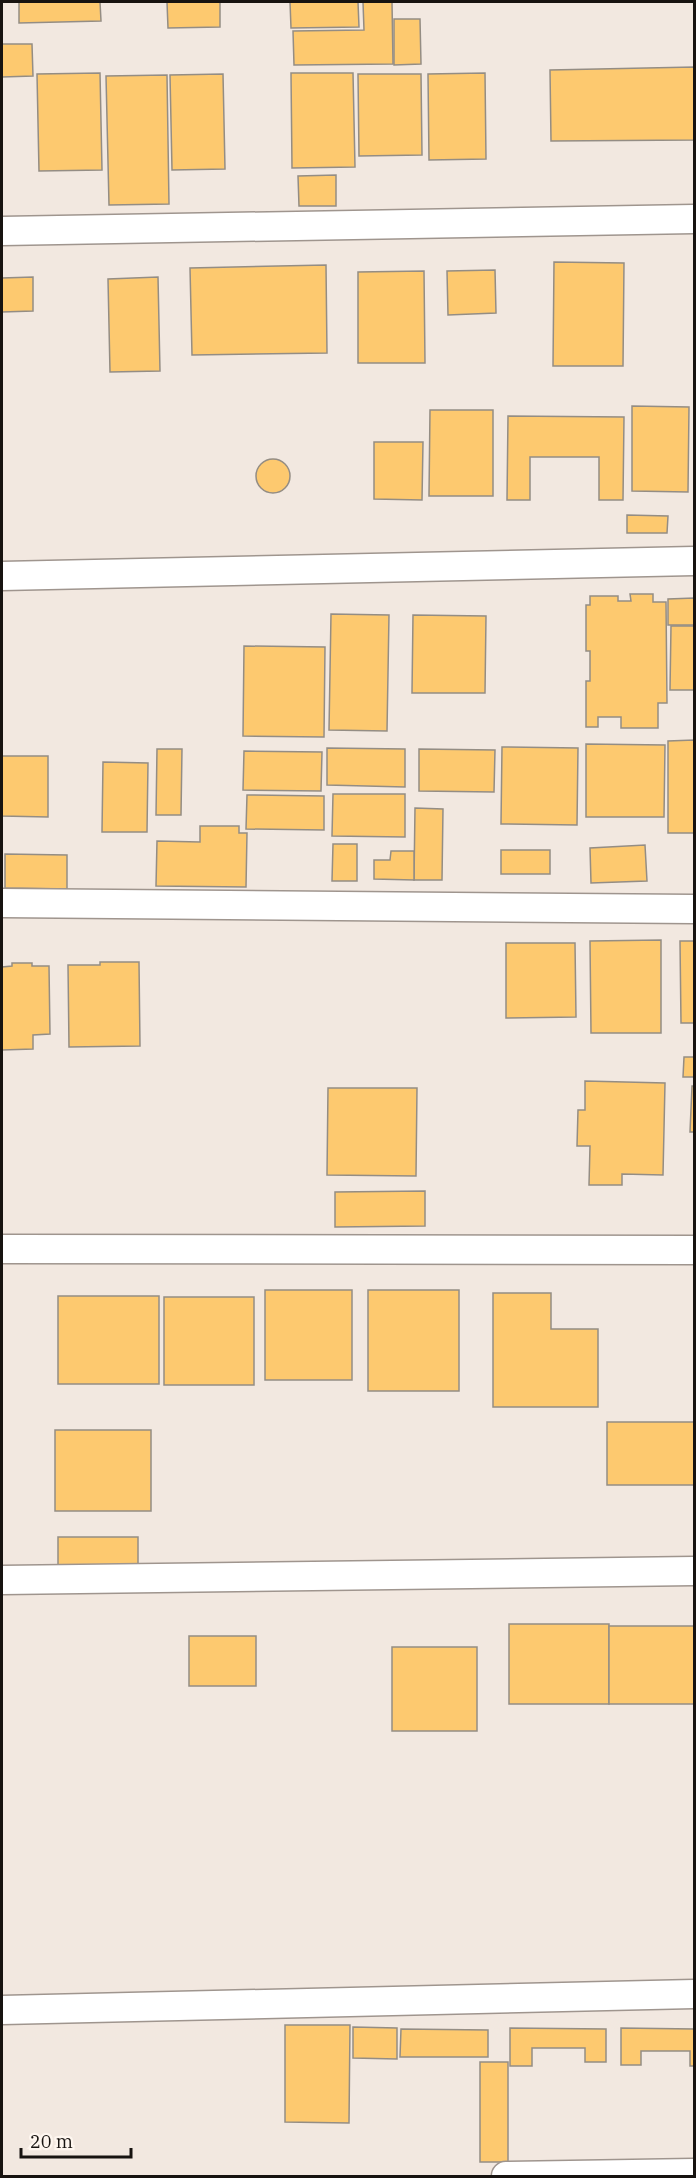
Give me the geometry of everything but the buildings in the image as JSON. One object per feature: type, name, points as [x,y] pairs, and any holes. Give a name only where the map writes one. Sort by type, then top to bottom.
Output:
[{"type":"street","points":[[2,231],[694,219]]},
{"type":"street","points":[[2,576],[694,561]]},
{"type":"street","points":[[2,903],[694,909]]},
{"type":"street","points":[[2,1249],[694,1250]]},
{"type":"street","points":[[2,1580],[694,1571]]},
{"type":"street","points":[[2,2010],[694,1994]]},
{"type":"street","points":[[506,2176],[694,2173]]}]
